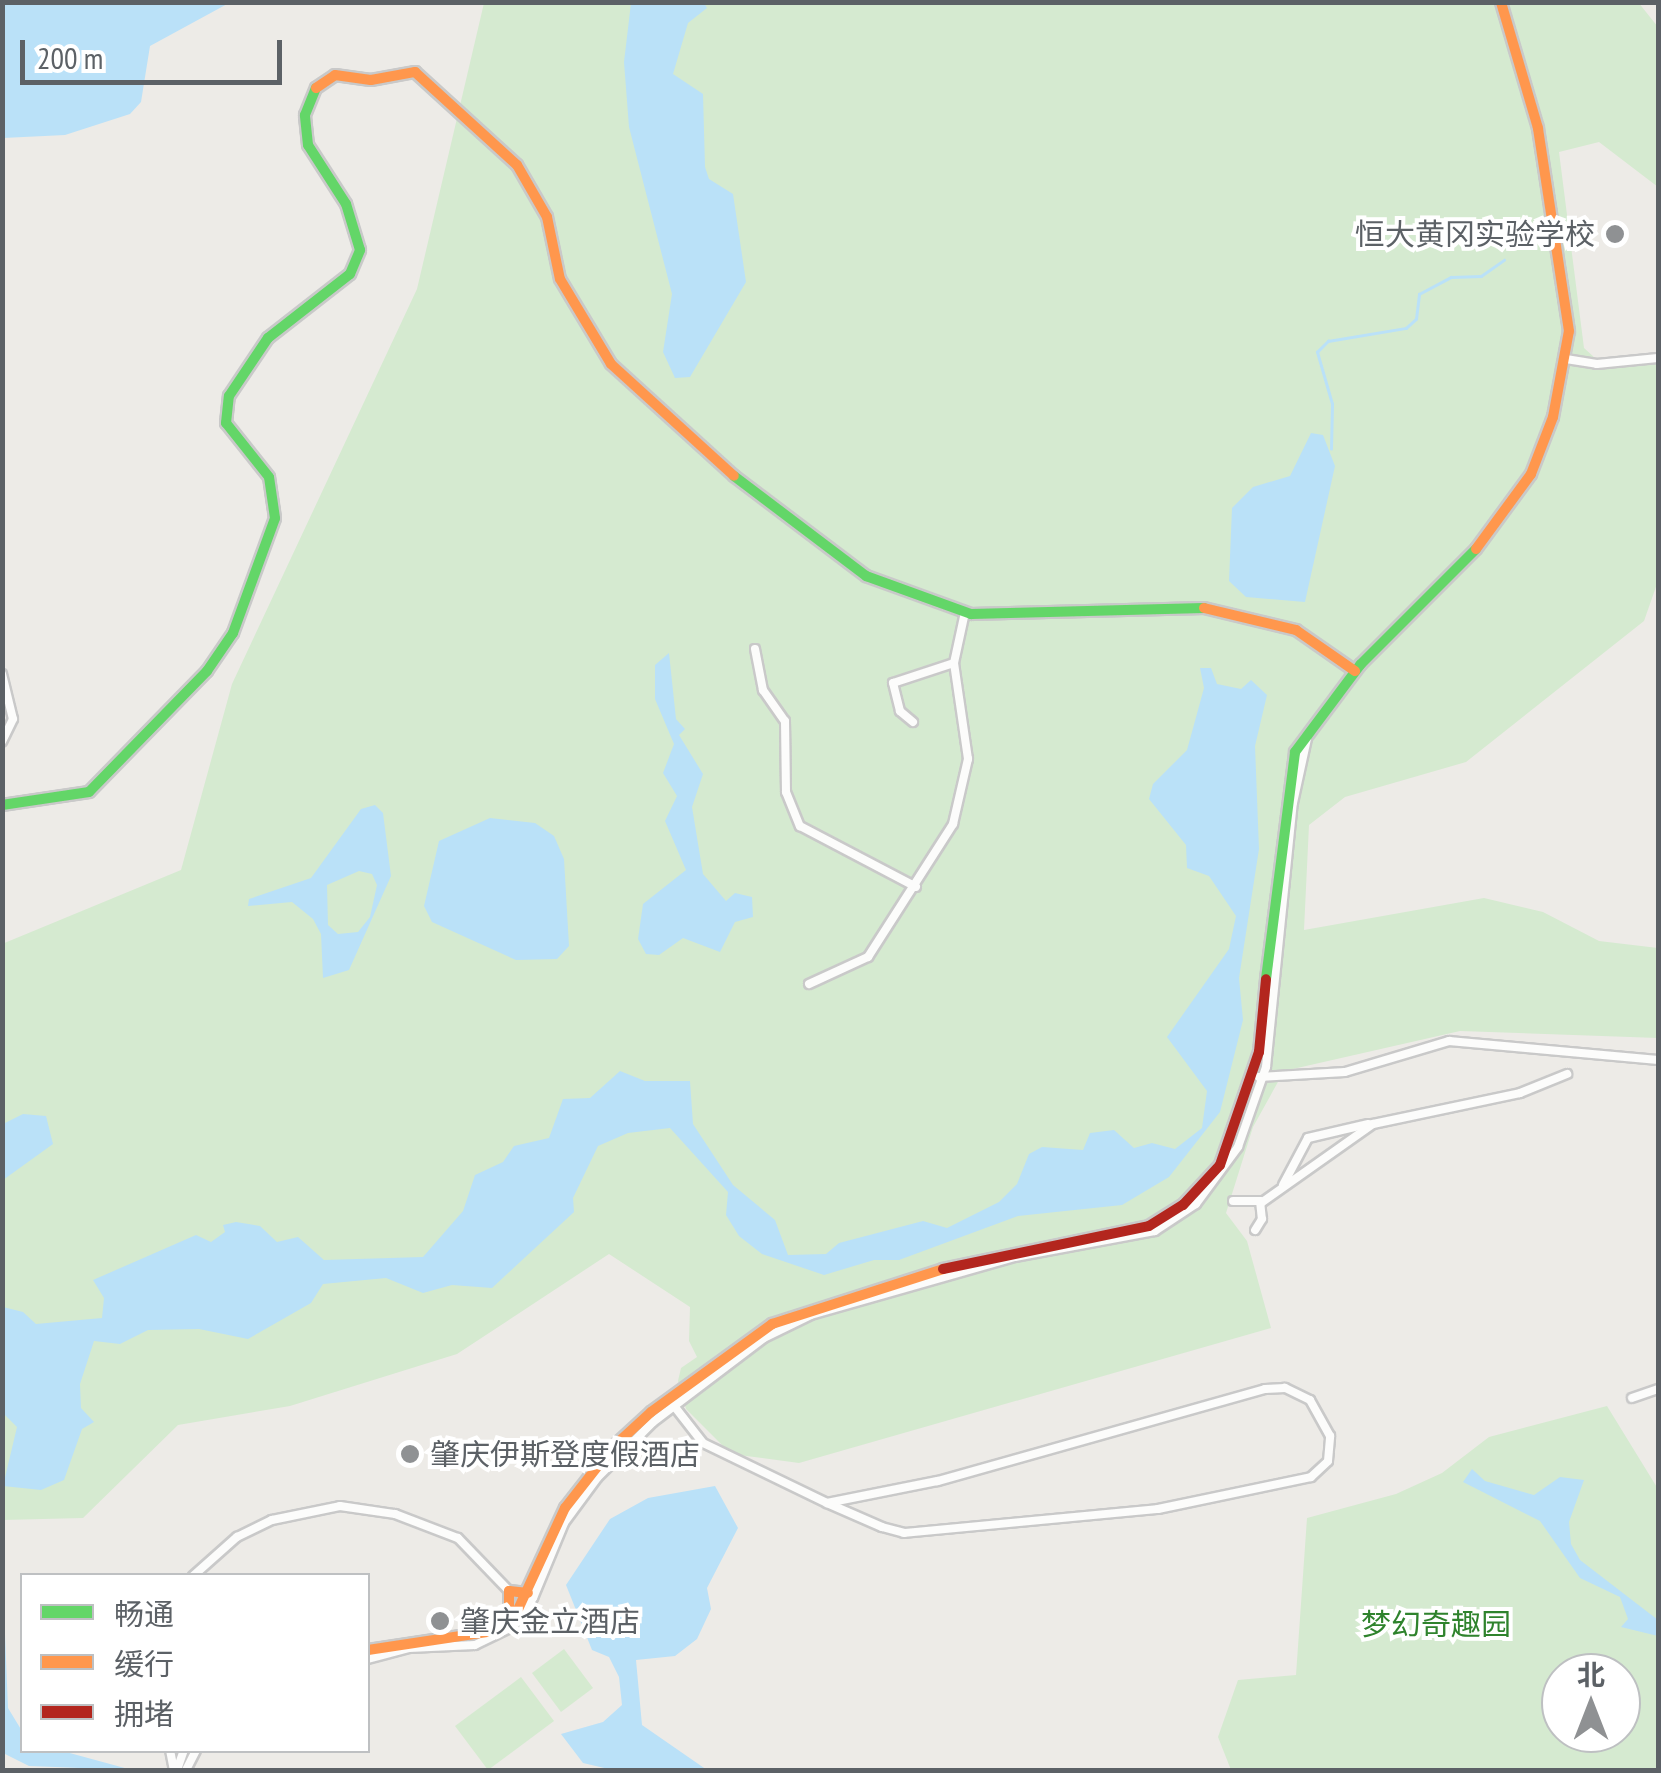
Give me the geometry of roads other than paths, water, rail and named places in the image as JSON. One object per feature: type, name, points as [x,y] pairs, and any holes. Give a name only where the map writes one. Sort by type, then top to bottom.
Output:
[{"type":"street","points":[[370,1650],[412,1639],[473,1636],[508,1620],[528,1593],[548,1540],[581,1484],[671,1402],[772,1324],[812,1306],[1015,1249],[1122,1235],[1167,1218],[1220,1165],[1259,1078],[1283,808],[1295,752],[1355,671],[1446,584],[1513,503],[1543,449],[1566,359],[1565,281],[1538,128],[1501,2]]},
{"type":"street","points":[[2,805],[89,792],[207,670],[233,633],[276,518],[269,478],[226,423],[229,396],[268,338],[350,274],[360,250],[346,204],[308,145],[305,115],[317,86],[335,75],[370,80],[415,72],[517,164],[547,217],[560,279],[576,311],[641,396],[828,551],[866,576],[965,612],[1188,605],[1296,630],[1355,671]]},
{"type":"street","points":[[1566,359],[1658,358]]},
{"type":"street","points":[[809,984],[868,957],[938,855],[964,793],[969,740],[954,663],[965,612]]},
{"type":"street","points":[[755,648],[762,690],[785,720],[786,792],[800,826],[916,887]]},
{"type":"street","points":[[913,722],[900,711],[893,683],[954,663]]},
{"type":"street","points":[[2,674],[12,719],[2,742]]},
{"type":"street","points":[[1259,1078],[1345,1072],[1449,1041],[1658,1060]]},
{"type":"street","points":[[1283,1185],[1308,1138],[1348,1124],[1373,1124],[1520,1093],[1567,1074]]},
{"type":"street","points":[[1256,1230],[1261,1204],[1373,1124]]},
{"type":"street","points":[[1233,1201],[1249,1197],[1261,1204]]},
{"type":"street","points":[[671,1402],[703,1443],[828,1503],[904,1533],[1158,1509],[1311,1477],[1328,1461],[1330,1436],[1310,1400],[1276,1388],[937,1481],[828,1503]]},
{"type":"street","points":[[1632,1398],[1658,1389]]},
{"type":"street","points":[[370,1658],[409,1648],[474,1645],[514,1626],[578,1503],[671,1402]]},
{"type":"street","points":[[196,1573],[237,1537],[272,1520],[340,1506],[395,1514],[458,1538],[509,1591],[528,1593]]},
{"type":"street","points":[[508,1620],[509,1591]]},
{"type":"water","points":[[3,2],[229,3],[150,46],[141,102],[130,114],[65,135],[3,138]]},
{"type":"water","points":[[631,3],[704,3],[707,8],[688,23],[673,74],[703,94],[705,167],[709,179],[733,194],[746,282],[690,377],[675,378],[663,352],[672,294],[629,127],[624,62]]},
{"type":"water","points":[[1311,433],[1323,435],[1335,466],[1305,602],[1246,597],[1229,581],[1232,508],[1253,487],[1290,476]]},
{"type":"water","points":[[669,653],[676,719],[685,729],[679,735],[703,774],[692,807],[703,874],[726,901],[735,893],[752,897],[753,917],[735,922],[720,952],[683,938],[659,955],[646,954],[638,939],[643,904],[686,870],[665,821],[677,796],[663,773],[674,744],[655,699],[655,665]]},
{"type":"water","points":[[1200,668],[1211,668],[1217,684],[1241,689],[1251,680],[1267,695],[1255,746],[1259,849],[1239,978],[1243,1020],[1220,1112],[1169,1177],[1122,1205],[1018,1216],[899,1260],[874,1260],[824,1275],[762,1254],[739,1236],[726,1215],[728,1192],[670,1128],[628,1133],[598,1146],[573,1198],[574,1212],[492,1288],[452,1285],[423,1293],[386,1278],[323,1284],[311,1303],[248,1339],[199,1329],[148,1330],[120,1344],[94,1341],[80,1384],[81,1408],[94,1422],[82,1429],[64,1480],[41,1490],[3,1486],[17,1427],[3,1413],[3,1307],[23,1312],[36,1324],[102,1318],[104,1298],[93,1280],[196,1235],[211,1242],[225,1232],[223,1225],[236,1222],[260,1226],[277,1242],[298,1237],[324,1260],[423,1257],[463,1211],[475,1175],[503,1162],[514,1146],[549,1138],[563,1099],[590,1098],[620,1071],[645,1081],[690,1081],[693,1124],[733,1185],[775,1220],[788,1255],[826,1254],[839,1243],[923,1221],[947,1228],[999,1202],[1017,1184],[1029,1154],[1042,1147],[1083,1150],[1090,1133],[1114,1130],[1134,1148],[1152,1143],[1175,1149],[1202,1128],[1207,1091],[1167,1037],[1229,949],[1236,916],[1209,876],[1187,868],[1186,845],[1149,799],[1153,784],[1187,750],[1204,688]]},
{"type":"water","points":[[375,805],[383,813],[391,876],[349,970],[323,978],[321,934],[313,919],[292,902],[248,906],[249,899],[311,878],[361,809]],"holes":[[[359,871],[372,874],[377,885],[370,917],[358,932],[338,934],[328,925],[327,885]]]},
{"type":"water","points":[[490,818],[535,823],[554,836],[564,859],[569,946],[557,959],[516,960],[432,922],[424,906],[439,841]]},
{"type":"water","points":[[23,1114],[46,1116],[53,1144],[3,1180],[3,1124]]},
{"type":"water","points":[[1472,1469],[1485,1481],[1534,1495],[1560,1477],[1584,1480],[1569,1522],[1571,1544],[1580,1560],[1658,1620],[1658,1636],[1621,1627],[1628,1619],[1620,1597],[1580,1578],[1540,1521],[1463,1482]]},
{"type":"water","points":[[715,1486],[738,1528],[707,1588],[711,1609],[697,1639],[675,1656],[636,1660],[642,1725],[707,1770],[613,1770],[583,1763],[561,1734],[603,1722],[622,1705],[619,1677],[609,1657],[592,1650],[566,1585],[610,1519],[648,1498]]},
{"type":"water","points":[[2,1561],[8,1708],[20,1728],[20,1753],[70,1753],[132,1770],[29,1766],[3,1753]]},
{"type":"waterway","points":[[1331,449],[1332,404],[1317,352],[1328,341],[1406,328],[1416,319],[1419,294],[1451,277],[1481,276],[1504,260]]},
{"type":"place","name":"恒大黄冈实验学校","points":[[1615,234]]},
{"type":"place","name":"肇庆伊斯登度假酒店","points":[[410,1454]]},
{"type":"place","name":"肇庆金立酒店","points":[[440,1621]]},
{"type":"park label","name":"梦幻奇趣园","points":[[1436,1624]]}]
